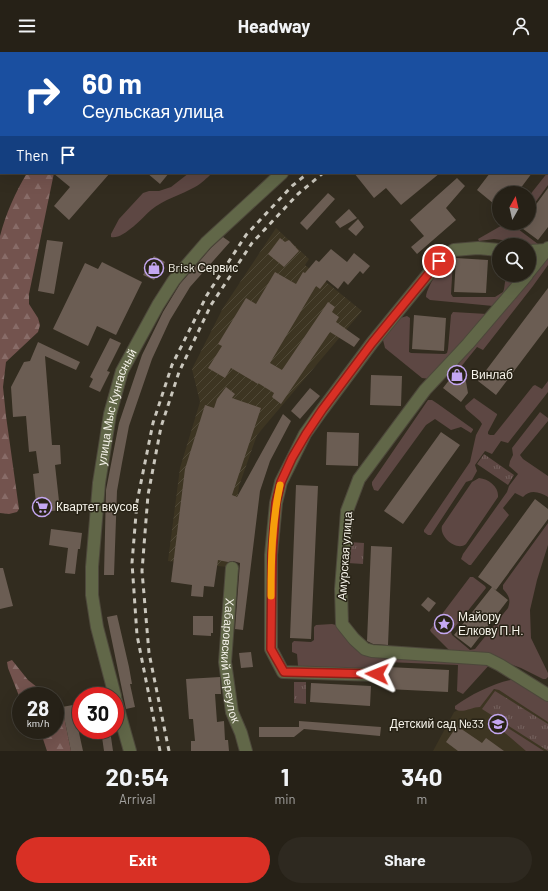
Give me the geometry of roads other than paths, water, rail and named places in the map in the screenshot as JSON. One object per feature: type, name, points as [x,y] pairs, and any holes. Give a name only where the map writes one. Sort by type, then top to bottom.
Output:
[{"type":"street","name":"улица Мыс Кунгасный","points":[[112,687],[97,627],[92,595],[92,567],[99,483],[110,414],[122,371],[174,280],[206,244],[281,174]]},
{"type":"street","points":[[377,674],[284,672],[271,649],[272,555],[276,503],[281,482],[302,440],[322,410],[372,343],[439,261],[454,250],[478,248],[492,249]]},
{"type":"street","points":[[536,250],[547,249]]},
{"type":"street","points":[[536,263],[547,249]]},
{"type":"street","name":"Амурская улица","points":[[521,282],[468,344],[425,390],[359,479],[347,511],[340,589],[342,624],[353,638],[365,649],[372,651],[488,659],[500,664],[548,695]]},
{"type":"street","name":"Хабаровский переулок","points":[[232,568],[225,662],[232,712],[241,733],[246,751]]},
{"type":"street","name":"улица Мыс Кунгасный","points":[[124,729],[130,751]]},
{"type":"railway","points":[[160,751],[137,635],[132,563],[137,502],[153,423],[172,365],[207,295],[246,235],[292,186],[307,174]]},
{"type":"railway","points":[[169,751],[149,653],[142,571],[148,495],[161,427],[179,372],[211,305],[252,243],[298,194],[322,174]]},
{"type":"place","name":"Brisk Сервис","points":[[154,268]]},
{"type":"place","name":"Винлаб","points":[[457,375]]},
{"type":"place","name":"Квартет вкусов","points":[[42,507]]},
{"type":"place","name":"Майору Елкову П.Н.","points":[[444,624]]},
{"type":"place","name":"Детский сад №33","points":[[498,724]]}]
